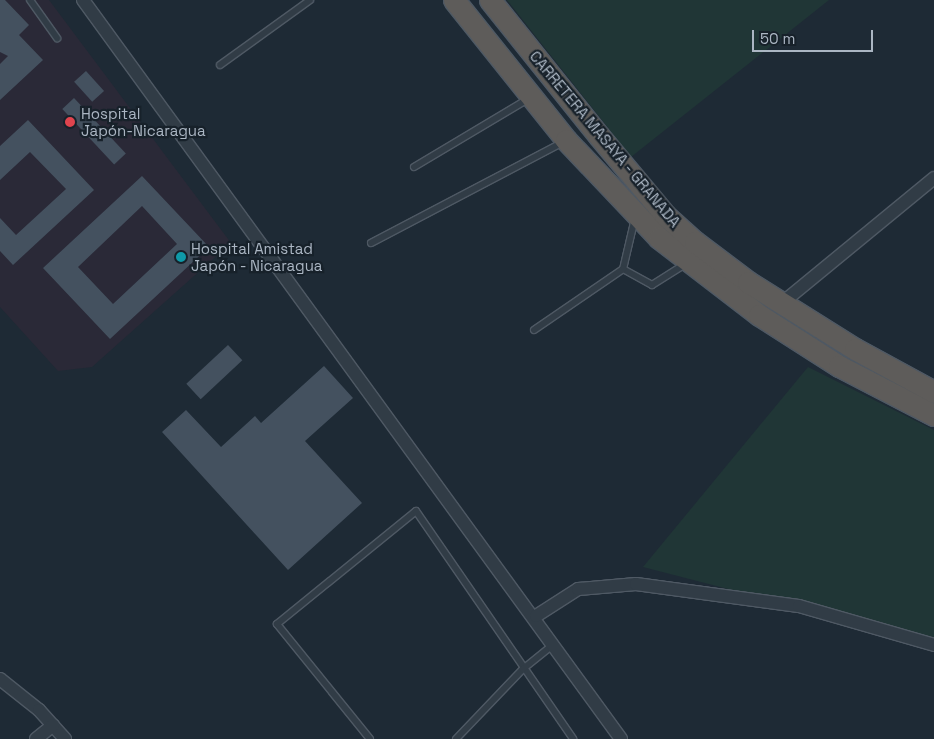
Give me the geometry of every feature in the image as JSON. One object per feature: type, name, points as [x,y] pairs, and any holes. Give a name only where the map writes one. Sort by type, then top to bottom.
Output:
[{"type":"highway","name":"CARRETERA MASAYA - GRANADA","points":[[454,0],[566,140],[636,215],[688,262],[759,315],[839,366],[934,415]]},
{"type":"highway","name":"CARRETERA MASAYA - GRANADA","points":[[490,0],[665,215],[695,242],[782,303],[854,349],[934,392]]},
{"type":"street","points":[[83,0],[536,616],[621,739]]},
{"type":"street","points":[[782,303],[934,178]]},
{"type":"street","points":[[536,616],[578,589],[636,584],[799,606],[934,645]]},
{"type":"street","points":[[0,679],[53,725],[65,739]]},
{"type":"street","points":[[36,739],[53,725]]},
{"type":"lane","points":[[30,0],[57,38]]},
{"type":"lane","points":[[220,65],[310,0]]},
{"type":"lane","points":[[414,167],[532,98]]},
{"type":"lane","points":[[371,243],[566,140]]},
{"type":"lane","points":[[534,330],[623,269],[636,215]]},
{"type":"lane","points":[[623,269],[652,285],[688,262]]},
{"type":"lane","points":[[370,739],[277,624],[416,510],[523,670],[573,739]]},
{"type":"lane","points":[[456,739],[523,670],[554,644]]},
{"type":"shaded area","name":"Hospital Japón-Nicaragua","points":[[0,0],[49,0],[231,243],[92,367],[58,371],[0,307]]},
{"type":"green space","points":[[507,0],[829,0],[631,157]]},
{"type":"green space","points":[[808,367],[934,430],[934,642],[643,567]]},
{"type":"building","points":[[0,0],[5,0],[29,25],[19,35],[43,60],[0,100],[0,64],[8,56],[0,52]]},
{"type":"building","points":[[86,71],[104,91],[92,102],[74,82]]},
{"type":"building","points":[[74,98],[126,154],[114,164],[62,109]]},
{"type":"building","points":[[28,120],[94,190],[13,265],[0,251],[0,218],[16,235],[66,189],[30,152],[0,180],[0,146]]},
{"type":"building","name":"Hospital Amistad Japón - Nicaragua","points":[[142,176],[209,247],[110,339],[43,268]],"holes":[[[142,206],[177,244],[113,304],[78,267]]]},
{"type":"building","points":[[228,345],[242,360],[201,399],[186,384]]},
{"type":"building","points":[[324,366],[353,398],[305,441],[362,503],[288,570],[162,432],[186,410],[221,447],[255,416],[261,423]]},
{"type":"place","name":"Hospital Japón-Nicaragua","points":[[70,122]]},
{"type":"place","name":"Hospital Amistad Japón - Nicaragua","points":[[181,257]]}]
